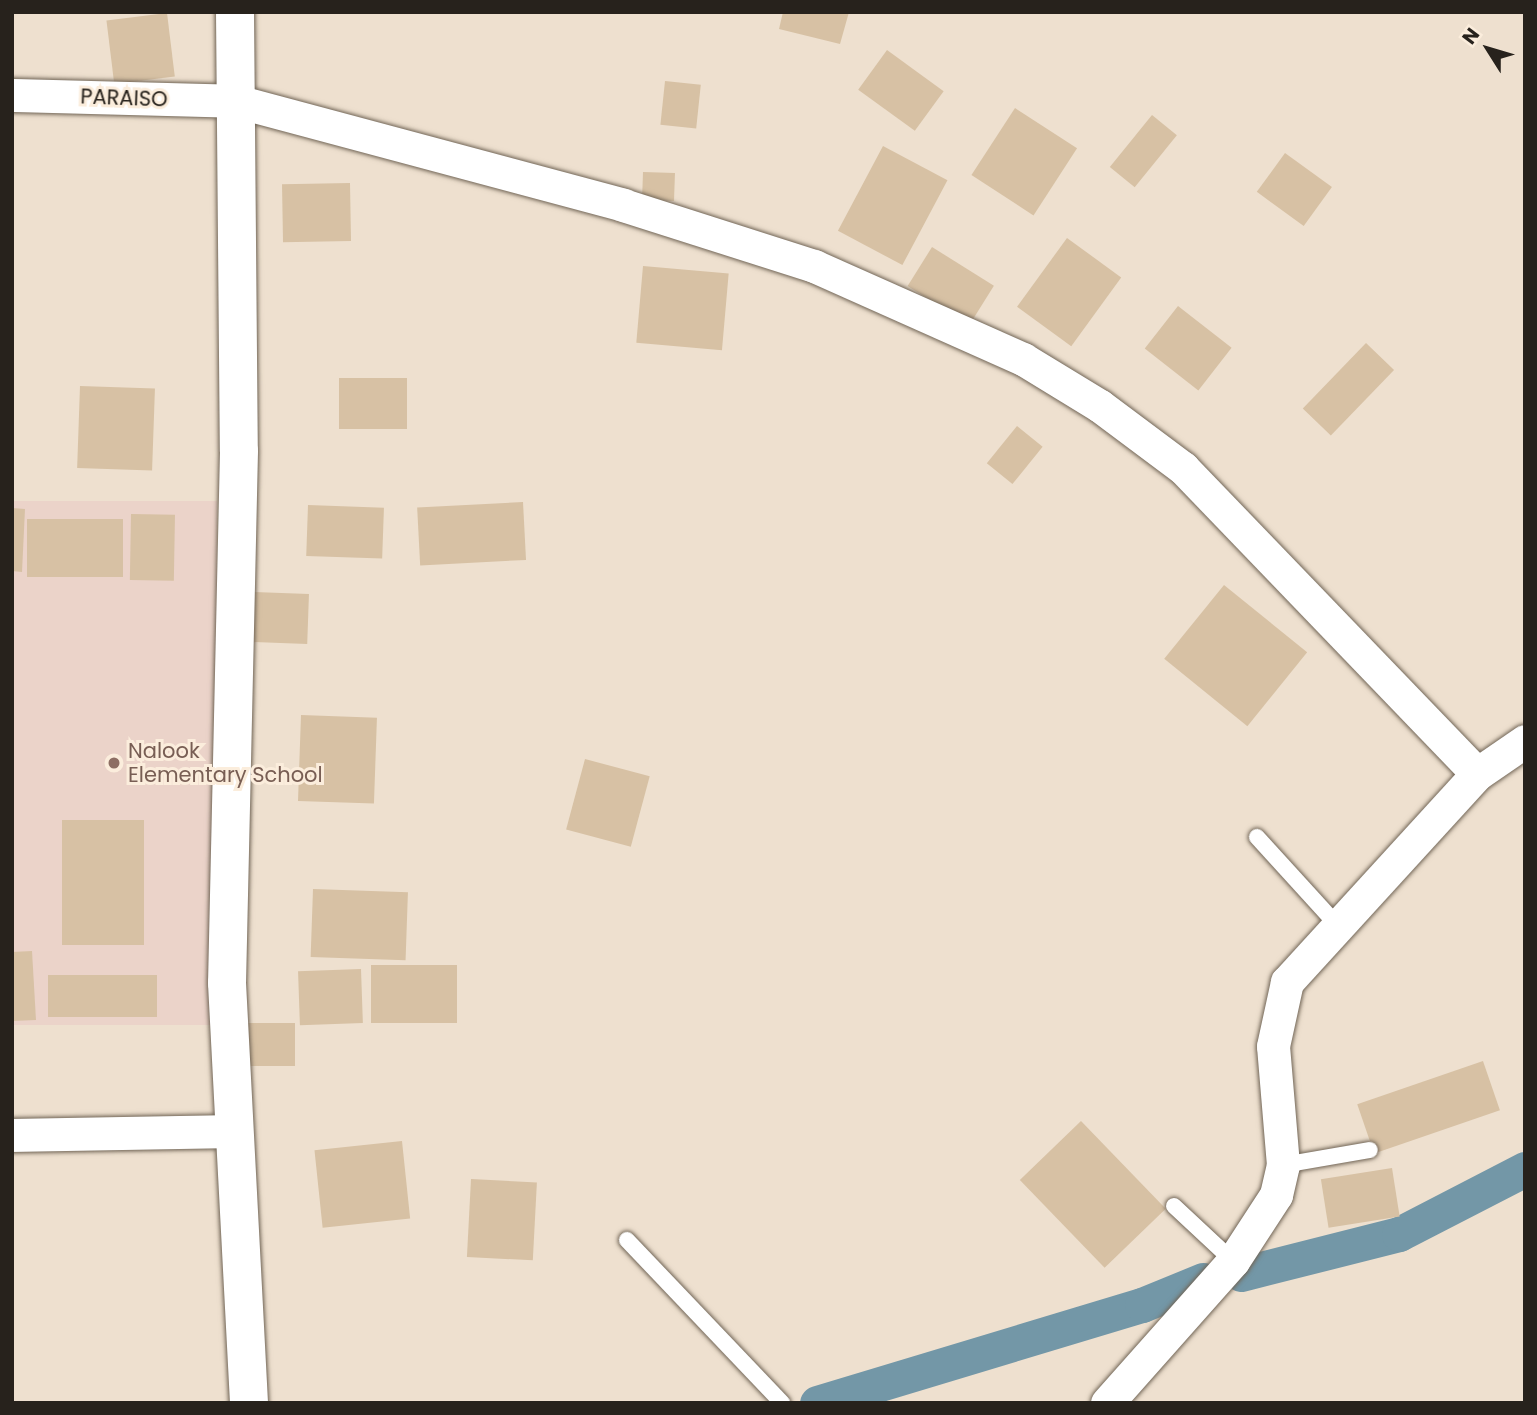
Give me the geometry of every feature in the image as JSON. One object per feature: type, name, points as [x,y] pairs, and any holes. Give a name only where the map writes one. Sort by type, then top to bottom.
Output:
[{"type":"street","points":[[235,12],[239,452],[227,983],[249,1403]]},
{"type":"street","name":"PARAISO","points":[[12,95],[236,101],[623,205],[814,266],[1023,359],[1100,406],[1183,468],[1477,774]]},
{"type":"street","points":[[1107,1403],[1259,1228],[1283,1165],[1273,1046],[1278,1009],[1287,982],[1477,774],[1525,741]]},
{"type":"street","points":[[12,1135],[233,1131]]},
{"type":"lane","points":[[1256,837],[1337,925]]},
{"type":"lane","points":[[1283,1165],[1370,1150]]},
{"type":"lane","points":[[1174,1206],[1233,1261]]},
{"type":"lane","points":[[627,1240],[782,1403]]},
{"type":"shaded area","name":"Nalook Elementary School","points":[[12,501],[217,501],[217,1025],[12,1025]]},
{"type":"building","points":[[783,12],[849,12],[840,44],[779,29]]},
{"type":"building","points":[[167,13],[175,77],[114,84],[106,20]]},
{"type":"building","points":[[887,50],[944,91],[915,131],[858,90]]},
{"type":"building","points":[[665,81],[701,85],[696,129],[660,125]]},
{"type":"building","points":[[1015,108],[1077,148],[1033,215],[971,175]]},
{"type":"building","points":[[1152,115],[1177,135],[1135,187],[1110,167]]},
{"type":"building","points":[[883,146],[947,180],[902,265],[838,231]]},
{"type":"building","points":[[1285,153],[1332,187],[1304,226],[1257,192]]},
{"type":"building","points":[[643,172],[675,173],[674,201],[642,200]]},
{"type":"building","points":[[350,183],[351,241],[283,242],[282,184]]},
{"type":"building","points":[[1067,238],[1121,277],[1071,346],[1017,307]]},
{"type":"building","points":[[932,247],[994,286],[970,325],[908,286]]},
{"type":"building","points":[[643,266],[729,273],[722,350],[636,343]]},
{"type":"building","points":[[1178,306],[1232,348],[1198,390],[1145,349]]},
{"type":"building","points":[[1366,343],[1394,370],[1331,436],[1303,408]]},
{"type":"building","points":[[339,378],[407,378],[407,429],[339,429]]},
{"type":"building","points":[[80,386],[155,389],[152,471],[77,468]]},
{"type":"building","points":[[1017,426],[1043,447],[1012,484],[987,463]]},
{"type":"building","points":[[523,502],[526,560],[420,565],[417,508]]},
{"type":"building","points":[[308,505],[384,508],[382,559],[306,556]]},
{"type":"building","points":[[12,508],[25,509],[22,572],[12,571]]},
{"type":"building","points":[[131,514],[175,515],[174,581],[130,580]]},
{"type":"building","points":[[27,519],[123,519],[123,577],[27,577]]},
{"type":"building","points":[[1224,585],[1307,652],[1247,726],[1164,659]]},
{"type":"building","points":[[252,592],[309,594],[307,644],[250,642]]},
{"type":"building","points":[[301,715],[377,718],[374,804],[298,801]]},
{"type":"building","points":[[585,759],[650,776],[631,847],[566,830]]},
{"type":"building","points":[[62,820],[144,820],[144,945],[62,945]]},
{"type":"building","points":[[313,889],[408,892],[406,960],[311,957]]},
{"type":"building","points":[[32,951],[36,1020],[12,1021],[12,952]]},
{"type":"building","points":[[371,965],[457,965],[457,1023],[371,1023]]},
{"type":"building","points":[[361,969],[363,1023],[300,1025],[298,971]]},
{"type":"building","points":[[48,975],[157,975],[157,1017],[48,1017]]},
{"type":"building","points":[[240,1023],[295,1023],[295,1066],[240,1066]]},
{"type":"building","points":[[1483,1061],[1500,1110],[1374,1153],[1357,1104]]},
{"type":"building","points":[[1081,1121],[1166,1209],[1105,1268],[1020,1180]]},
{"type":"building","points":[[402,1141],[410,1219],[323,1228],[314,1150]]},
{"type":"building","points":[[1392,1168],[1400,1216],[1329,1228],[1321,1179]]},
{"type":"building","points":[[471,1179],[537,1182],[533,1260],[467,1257]]},
{"type":"waterway","points":[[1241,1274],[1399,1234],[1525,1169]]},
{"type":"waterway","points":[[817,1403],[1142,1305],[1203,1280]]},
{"type":"place","name":"Nalook Elementary School","points":[[114,763]]}]
